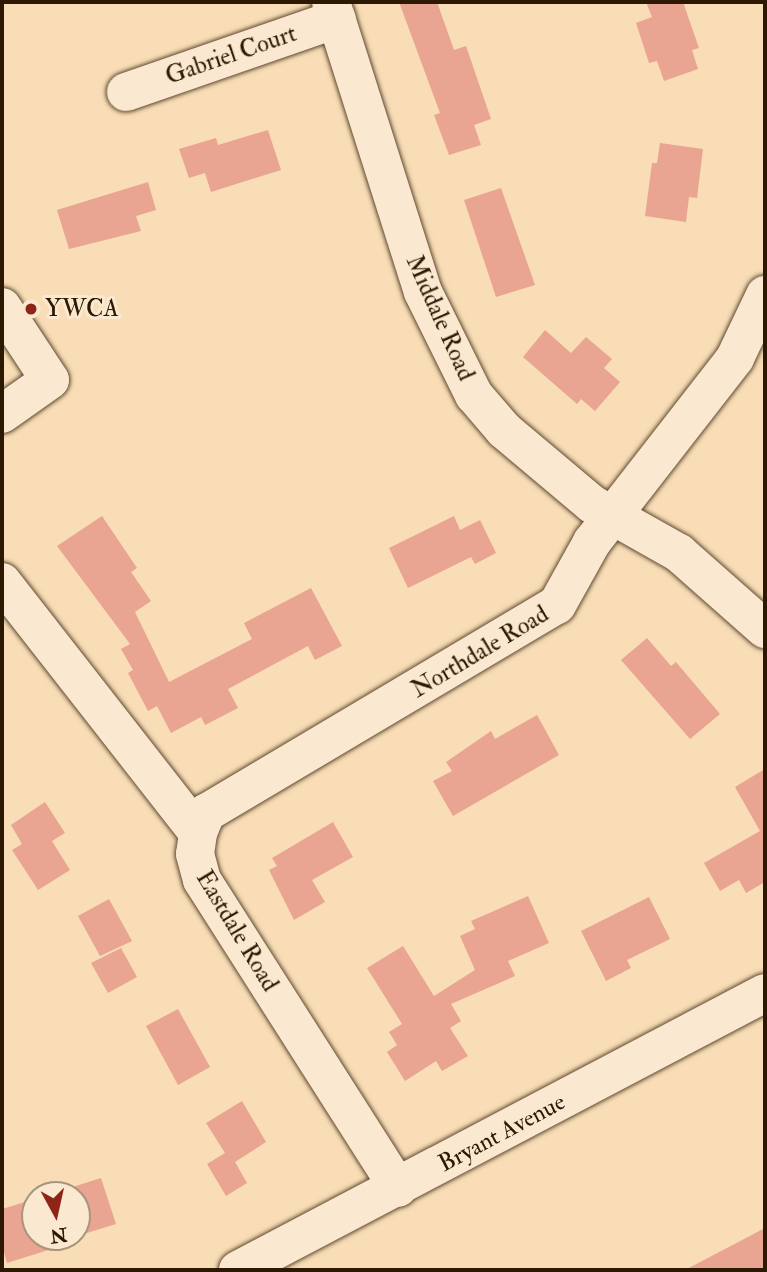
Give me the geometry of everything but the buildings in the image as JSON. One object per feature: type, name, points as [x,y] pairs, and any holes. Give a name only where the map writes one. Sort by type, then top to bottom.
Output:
[{"type":"street","name":"Gabriel Court","points":[[126,92],[334,10]]},
{"type":"street","name":"Middale Road","points":[[334,10],[423,292],[474,395],[504,430],[592,504],[679,553],[765,629]]},
{"type":"street","name":"Northdale Road","points":[[198,833],[206,813],[557,605],[592,542],[735,358],[765,297]]},
{"type":"street","points":[[2,307],[50,380],[2,414]]},
{"type":"street","name":"Eastdale Road","points":[[2,582],[198,833],[195,854],[202,880],[398,1188]]},
{"type":"street","name":"Bryant Avenue","points":[[238,1270],[765,993]]},
{"type":"place","name":"YWCA","points":[[31,309]]}]
